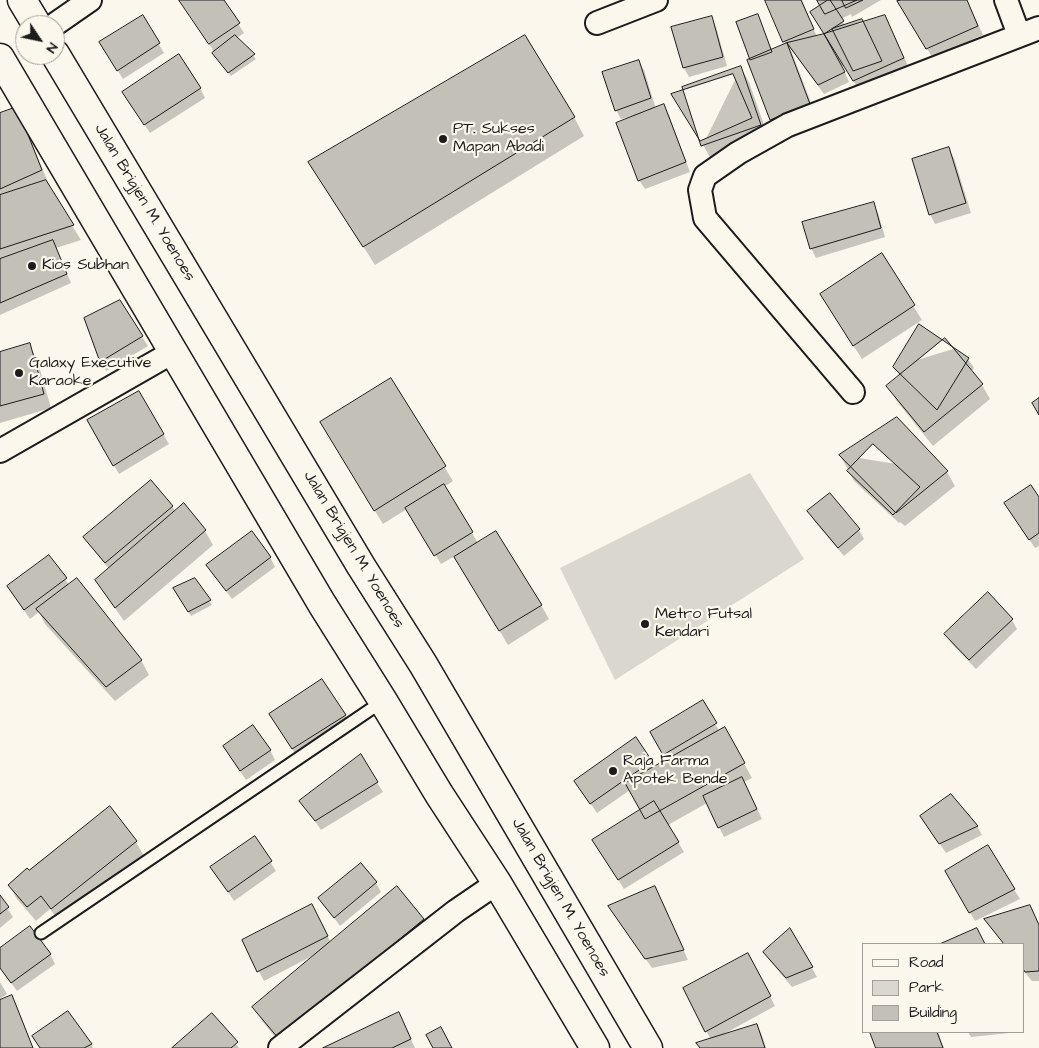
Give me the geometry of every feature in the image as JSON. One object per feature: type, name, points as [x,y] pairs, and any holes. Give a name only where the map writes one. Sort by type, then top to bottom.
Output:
[{"type":"main road","points":[[22,0],[32,15]]},
{"type":"main road","points":[[0,58],[322,604],[439,794],[497,883],[595,1048]]},
{"type":"main road","name":"Jalan Brigjen M. Yoenoes","points":[[62,65],[361,566],[423,664],[648,1048]]},
{"type":"street","points":[[65,17],[90,0]]},
{"type":"street","points":[[597,23],[656,0]]},
{"type":"street","points":[[853,392],[705,218],[700,190],[705,176],[738,153],[788,126],[1029,31],[1006,0]]},
{"type":"street","points":[[0,451],[173,352]]},
{"type":"street","points":[[280,1048],[456,911],[497,883]]},
{"type":"lane","points":[[41,933],[383,701]]},
{"type":"green space","name":"Metro Futsal Kendari","points":[[750,473],[804,559],[615,680],[560,568]]},
{"type":"building","points":[[179,0],[224,0],[240,23],[209,44]]},
{"type":"building","points":[[765,0],[801,0],[814,29],[783,42]]},
{"type":"building","points":[[817,0],[857,0],[825,14]]},
{"type":"building","points":[[830,0],[844,21],[824,34],[810,12]]},
{"type":"building","points":[[842,0],[863,0],[846,8]]},
{"type":"building","points":[[967,0],[978,26],[926,49],[897,1]]},
{"type":"building","points":[[758,14],[772,52],[750,60],[736,22]]},
{"type":"building","points":[[143,15],[160,43],[117,71],[99,42]]},
{"type":"building","points":[[885,15],[904,58],[853,81],[824,34]]},
{"type":"building","points":[[712,16],[723,57],[683,68],[671,27]]},
{"type":"building","points":[[862,19],[882,61],[853,71],[832,29]]},
{"type":"building","points":[[824,34],[845,72],[818,85],[787,43]]},
{"type":"building","points":[[235,35],[255,54],[228,73],[212,53]]},
{"type":"building","name":"PT. Sukses Mapan Abadi","points":[[525,35],[575,117],[363,247],[308,162]]},
{"type":"building","points":[[787,43],[810,104],[770,120],[747,60]]},
{"type":"building","points":[[179,54],[201,88],[144,125],[122,92]]},
{"type":"building","points":[[639,60],[651,98],[615,111],[602,72]]},
{"type":"building","points":[[741,66],[761,125],[701,146],[682,87]]},
{"type":"building","points":[[733,74],[752,118],[700,141],[671,94]]},
{"type":"building","points":[[664,104],[686,162],[638,181],[616,123]]},
{"type":"building","points":[[17,107],[42,170],[0,189],[0,113]]},
{"type":"building","points":[[949,147],[966,203],[929,215],[912,159]]},
{"type":"building","points":[[46,180],[74,225],[0,249],[0,195]]},
{"type":"building","points":[[874,202],[881,228],[810,249],[802,222]]},
{"type":"building","name":"Kios Subhan","points":[[53,240],[67,274],[0,303],[0,259]]},
{"type":"building","points":[[882,253],[915,305],[853,346],[820,294]]},
{"type":"building","points":[[120,300],[143,336],[100,362],[84,318]]},
{"type":"building","points":[[919,324],[969,358],[937,410],[893,367]]},
{"type":"building","points":[[945,338],[983,384],[924,432],[886,386]]},
{"type":"building","name":"Galaxy Executive Karaoke","points":[[30,343],[44,394],[0,406],[0,352]]},
{"type":"building","points":[[391,378],[446,466],[374,511],[320,422]]},
{"type":"building","points":[[139,391],[164,434],[113,466],[87,420]]},
{"type":"building","points":[[1039,398],[1039,415],[1032,403]]},
{"type":"building","points":[[897,417],[948,471],[896,513],[839,455]]},
{"type":"building","points":[[873,444],[920,487],[893,515],[847,471]]},
{"type":"building","points":[[151,480],[173,506],[105,563],[83,537]]},
{"type":"building","points":[[444,484],[473,532],[434,556],[405,508]]},
{"type":"building","points":[[1031,485],[1039,497],[1039,533],[1029,540],[1004,503]]},
{"type":"building","points":[[830,493],[860,529],[838,548],[807,511]]},
{"type":"building","points":[[184,503],[206,530],[115,608],[95,580]]},
{"type":"building","points":[[252,531],[271,557],[226,591],[206,565]]},
{"type":"building","points":[[496,531],[542,605],[499,631],[454,557]]},
{"type":"building","points":[[49,555],[67,578],[24,610],[7,586]]},
{"type":"building","points":[[77,578],[142,660],[106,687],[36,609]]},
{"type":"building","points":[[195,578],[211,600],[188,612],[173,588]]},
{"type":"building","points":[[988,592],[1013,619],[969,660],[944,634]]},
{"type":"building","points":[[322,679],[346,715],[292,749],[269,714]]},
{"type":"building","points":[[703,700],[717,723],[663,755],[650,732]]},
{"type":"building","points":[[253,725],[271,750],[240,771],[223,746]]},
{"type":"building","points":[[725,727],[745,763],[645,819],[625,783]]},
{"type":"building","name":"Raja Farma Apotek Bende","points":[[636,737],[652,761],[590,804],[574,781]]},
{"type":"building","points":[[361,754],[378,782],[315,821],[299,801]]},
{"type":"building","points":[[742,777],[757,809],[718,828],[703,796]]},
{"type":"building","points":[[951,794],[978,826],[939,844],[920,816]]},
{"type":"building","points":[[654,801],[679,842],[618,880],[592,840]]},
{"type":"building","points":[[110,806],[137,841],[51,909],[41,896],[27,907],[8,885],[27,868],[29,870]]},
{"type":"building","points":[[255,836],[272,861],[228,892],[210,867]]},
{"type":"building","points":[[988,845],[1015,889],[969,913],[945,871]]},
{"type":"building","points":[[361,863],[377,882],[334,918],[318,898]]},
{"type":"building","points":[[397,886],[424,919],[279,1039],[252,1007]]},
{"type":"building","points":[[655,886],[684,950],[645,959],[608,906]]},
{"type":"building","points":[[0,895],[9,907],[0,914]]},
{"type":"building","points":[[312,904],[328,936],[257,972],[242,940]]},
{"type":"building","points":[[1030,905],[1039,925],[1039,971],[1025,972],[1024,943],[1003,943],[984,919]]},
{"type":"building","points":[[30,926],[51,954],[11,983],[0,968],[0,948]]},
{"type":"building","points":[[790,928],[813,967],[786,978],[763,952]]},
{"type":"building","points":[[977,928],[984,943],[942,943]]},
{"type":"building","points":[[748,953],[771,996],[705,1032],[683,988]]},
{"type":"building","points":[[12,995],[33,1048],[0,1048],[0,1000]]},
{"type":"building","points":[[68,1011],[92,1044],[84,1048],[40,1048],[32,1036]]},
{"type":"building","points":[[399,1012],[411,1039],[392,1048],[323,1048]]},
{"type":"building","points":[[212,1013],[238,1042],[231,1048],[172,1048]]},
{"type":"building","points":[[757,1024],[765,1048],[700,1048],[696,1043]]},
{"type":"building","points":[[441,1027],[452,1048],[433,1048],[426,1035]]},
{"type":"building","points":[[870,1033],[937,1033],[943,1048],[876,1048]]},
{"type":"place","name":"PT. Sukses Mapan Abadi","points":[[443,139]]},
{"type":"place","name":"Kios Subhan","points":[[32,266]]},
{"type":"place","name":"Galaxy Executive Karaoke","points":[[19,373]]},
{"type":"place","name":"Metro Futsal Kendari","points":[[645,624]]},
{"type":"place","name":"Raja Farma Apotek Bende","points":[[613,771]]}]
